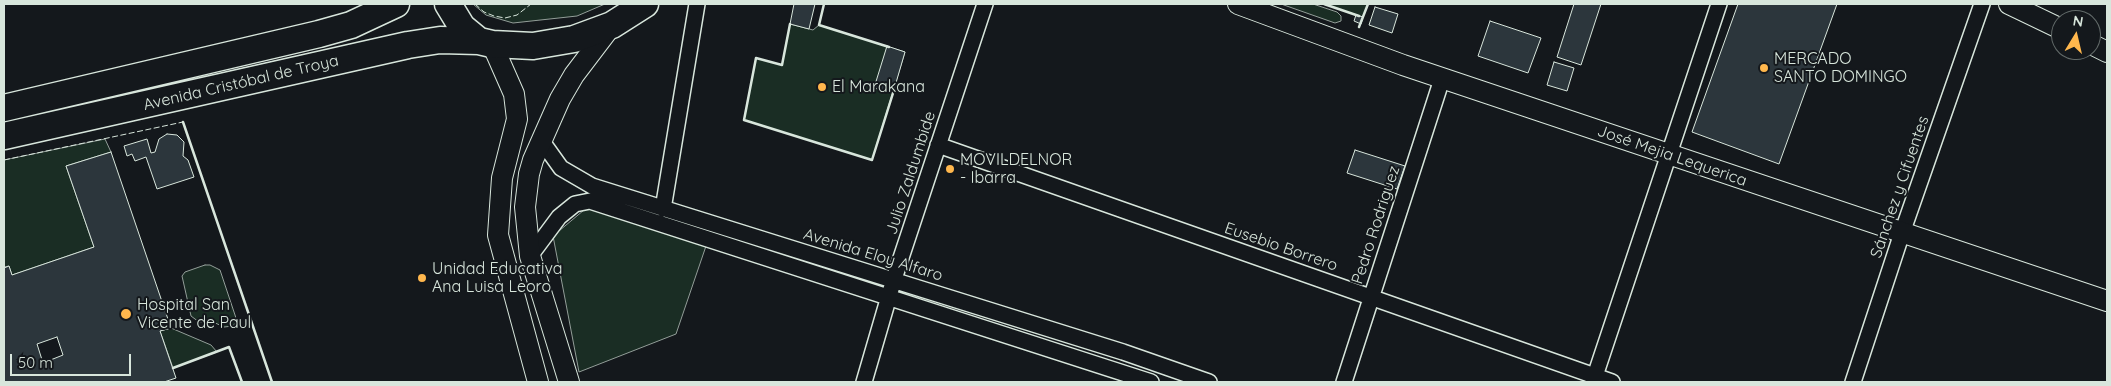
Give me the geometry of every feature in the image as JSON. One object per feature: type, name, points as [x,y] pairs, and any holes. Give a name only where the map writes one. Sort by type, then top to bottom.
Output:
[{"type":"highway","name":"Avenida Cristóbal de Troya","points":[[4,108],[319,34],[351,25],[396,4]]},
{"type":"highway","points":[[448,4],[462,27],[485,42]]},
{"type":"highway","name":"Avenida Cristóbal de Troya","points":[[4,136],[408,45],[440,40],[533,46],[574,39],[612,25],[645,4]]},
{"type":"street","points":[[664,209],[697,4]]},
{"type":"street","name":"Julio Zaldumbide","points":[[864,382],[894,280],[985,4]]},
{"type":"street","name":"José Mejia Lequerica","points":[[1238,4],[1442,79],[2107,301]]},
{"type":"street","points":[[1594,379],[1719,4]]},
{"type":"street","name":"Sánchez y Cifuentes","points":[[1853,382],[1902,233],[1982,4]]},
{"type":"street","points":[[2009,4],[2051,24]]},
{"type":"street","points":[[569,382],[530,256],[525,208],[529,174],[541,140],[560,99],[574,75],[612,25]]},
{"type":"street","points":[[485,42],[514,94],[517,119],[502,178],[498,235],[538,382]]},
{"type":"street","name":"Pedro Rodriguez","points":[[1344,382],[1442,79]]},
{"type":"street","name":"Avenida Eloy Alfaro","points":[[541,140],[561,168],[592,186],[1123,352],[1209,382]]},
{"type":"street","name":"Eusebio Borrero","points":[[938,145],[1371,297],[1594,379],[1612,382]]},
{"type":"street","points":[[530,256],[559,217],[575,204],[590,201],[889,297],[1114,377],[1150,382]]},
{"type":"street","points":[[1114,377],[1123,352]]},
{"type":"green space","points":[[473,4],[605,4],[577,16],[513,23],[486,15]]},
{"type":"green space","points":[[1281,4],[1313,4],[1337,12],[1341,16],[1341,21],[1335,23]]},
{"type":"green space","points":[[1324,4],[1368,4],[1363,17]]},
{"type":"green space","name":"El Marakana","points":[[790,24],[813,30],[819,25],[905,52],[872,160],[744,120],[756,58],[782,65]]},
{"type":"green space","points":[[105,139],[111,152],[66,166],[94,247],[12,275],[9,266],[4,267],[4,160]]},
{"type":"green space","points":[[590,205],[706,246],[676,334],[579,372],[553,236]]},
{"type":"green space","points":[[210,265],[220,270],[237,321],[233,326],[224,327],[211,321],[199,322],[191,316],[182,276],[185,272]]},
{"type":"green space","points":[[171,328],[211,345],[217,352],[173,368],[160,331]]},
{"type":"building","points":[[794,4],[815,4],[809,29],[790,24]]},
{"type":"building","points":[[1574,4],[1601,4],[1581,65],[1557,57]]},
{"type":"building","name":"MERCADO SANTO DOMINGO","points":[[1738,4],[1837,4],[1779,164],[1692,132]]},
{"type":"building","points":[[1375,7],[1398,14],[1392,33],[1369,25]]},
{"type":"building","points":[[1356,15],[1363,17],[1361,24],[1354,21]]},
{"type":"building","points":[[1490,21],[1541,38],[1528,73],[1478,56]]},
{"type":"building","points":[[887,46],[905,52],[893,93],[874,88]]},
{"type":"building","points":[[1554,62],[1574,68],[1567,91],[1547,85]]},
{"type":"building","points":[[167,134],[177,135],[184,142],[183,156],[188,160],[194,177],[157,189],[146,157],[135,161],[132,154],[127,156],[124,146],[147,139],[151,153],[155,152],[159,139]]},
{"type":"building","points":[[1355,150],[1405,166],[1397,189],[1347,173]]},
{"type":"building","points":[[111,152],[171,328],[160,331],[176,378],[164,382],[4,382],[4,268],[9,266],[12,275],[94,247],[66,166]],"holes":[[[57,337],[63,355],[43,363],[37,344]]]},
{"type":"fence","points":[[475,4],[484,12],[505,18],[517,15],[531,4]]},
{"type":"fence","points":[[4,160],[183,122]]},
{"type":"wall","points":[[824,4],[819,25],[889,47]]},
{"type":"wall","points":[[1324,4],[1359,16]]},
{"type":"wall","points":[[1359,27],[1368,4]]},
{"type":"wall","points":[[790,24],[782,65],[756,58],[744,120],[872,160],[894,90]]},
{"type":"wall","points":[[183,122],[272,382]]},
{"type":"wall","points":[[173,368],[229,347],[242,382]]},
{"type":"place","name":"MERCADO SANTO DOMINGO","points":[[1764,68]]},
{"type":"place","name":"El Marakana","points":[[822,87]]},
{"type":"place","name":"MOVILDELNOR - Ibarra","points":[[950,169]]},
{"type":"place","name":"Unidad Educativa Ana Luisa Leoro","points":[[422,278]]},
{"type":"place","name":"Hospital San Vicente de Paul","points":[[126,314]]}]
